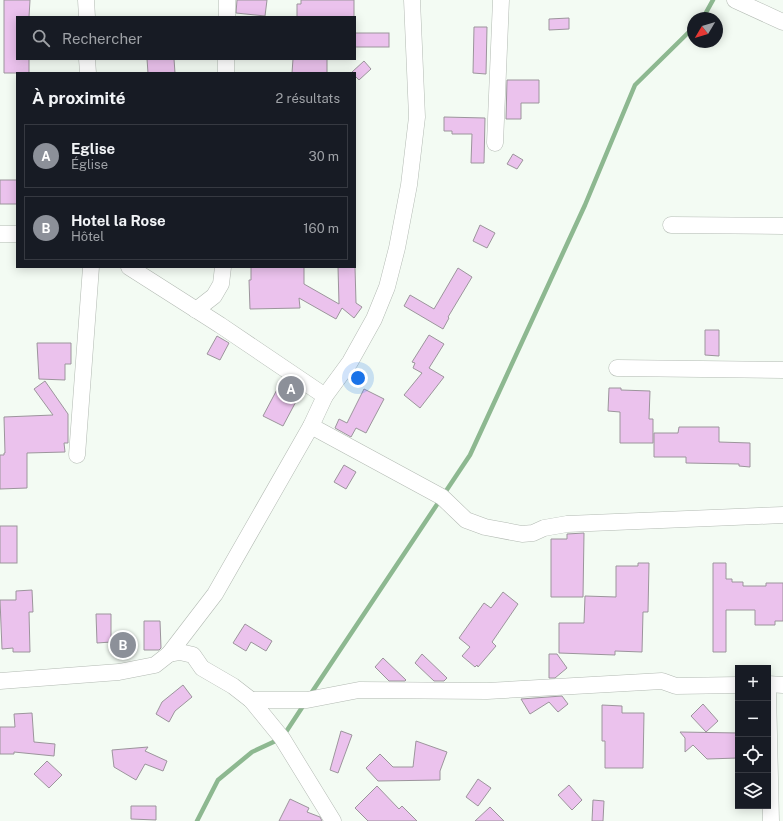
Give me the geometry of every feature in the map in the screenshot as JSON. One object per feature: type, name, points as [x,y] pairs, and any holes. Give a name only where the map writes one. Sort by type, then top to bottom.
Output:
[{"type":"street","points":[[86,0],[87,16]]},
{"type":"street","points":[[227,0],[227,16]]},
{"type":"street","points":[[0,681],[119,672],[154,665],[169,654],[215,594],[311,426],[325,396],[350,362],[374,319],[387,287],[397,248],[409,185],[417,117],[412,0]]},
{"type":"street","points":[[495,143],[501,0]]},
{"type":"street","points":[[735,0],[783,22]]},
{"type":"street","points":[[87,60],[88,72]]},
{"type":"street","points":[[226,60],[226,72]]},
{"type":"street","points":[[671,224],[783,226]]},
{"type":"street","points":[[0,234],[16,234]]},
{"type":"street","points":[[77,455],[91,268]]},
{"type":"street","points":[[131,268],[325,396]]},
{"type":"street","points":[[196,310],[214,296],[221,284],[223,268]]},
{"type":"street","points":[[617,368],[783,370]]},
{"type":"street","points":[[311,426],[442,497],[466,520],[485,527],[522,534],[533,533],[544,528],[567,524],[783,515]]},
{"type":"street","points":[[169,654],[180,652],[193,655],[202,668],[233,686],[251,700],[282,738],[333,821]]},
{"type":"street","points":[[251,700],[307,700],[359,690],[487,691],[662,681],[676,686],[735,685]]},
{"type":"street","points":[[771,684],[783,685]]},
{"type":"street","points":[[768,701],[771,821]]},
{"type":"building","points":[[4,0],[30,0],[29,16],[16,16],[16,60],[29,60],[29,72],[4,73]]},
{"type":"building","points":[[237,0],[267,0],[265,16],[236,13]]},
{"type":"building","points":[[301,0],[354,0],[354,16],[297,16],[297,4],[301,4]]},
{"type":"building","points":[[569,18],[569,29],[549,30],[549,19]]},
{"type":"building","points":[[474,27],[487,27],[486,74],[473,73]]},
{"type":"building","points":[[356,33],[389,33],[389,47],[356,47]]},
{"type":"building","points":[[147,60],[174,60],[175,72],[148,72]]},
{"type":"building","points":[[293,60],[327,60],[327,72],[292,72]]},
{"type":"building","points":[[364,61],[371,69],[359,80],[356,77],[356,72],[352,72]]},
{"type":"building","points":[[507,80],[539,80],[539,103],[521,103],[521,119],[506,119]]},
{"type":"building","points":[[444,117],[485,118],[484,163],[471,163],[472,134],[452,134],[452,131],[444,131]]},
{"type":"building","points":[[513,154],[523,160],[517,169],[507,164]]},
{"type":"building","points":[[0,180],[16,180],[16,204],[0,204]]},
{"type":"building","points":[[480,225],[495,233],[487,248],[473,241]]},
{"type":"building","points":[[251,268],[304,268],[304,284],[339,304],[338,268],[355,268],[356,303],[362,307],[354,318],[342,308],[336,319],[299,298],[300,308],[250,309],[249,280],[251,280]]},
{"type":"building","points":[[458,268],[472,277],[448,317],[449,318],[443,329],[404,306],[410,295],[434,309]]},
{"type":"building","points":[[705,330],[719,330],[719,356],[705,355]]},
{"type":"building","points":[[429,335],[444,344],[429,368],[444,377],[420,408],[404,395],[422,373],[413,368],[415,363],[412,362]]},
{"type":"building","points":[[217,336],[229,343],[220,360],[207,354]]},
{"type":"building","points":[[37,343],[71,343],[71,364],[65,364],[65,380],[39,379]]},
{"type":"building","points":[[45,381],[68,414],[68,443],[64,443],[65,452],[27,453],[27,488],[0,489],[0,455],[4,455],[5,453],[4,417],[53,415],[34,389]]},
{"type":"building","points":[[281,382],[301,392],[283,426],[263,416]]},
{"type":"building","points":[[609,388],[650,391],[649,419],[653,419],[653,443],[620,443],[620,412],[608,411]]},
{"type":"building","points":[[364,389],[384,399],[366,433],[356,428],[351,437],[335,428],[339,419],[347,423]]},
{"type":"building","points":[[679,427],[719,427],[719,442],[750,443],[750,467],[739,466],[739,464],[686,463],[686,457],[654,457],[654,433],[678,433]]},
{"type":"building","points":[[344,465],[356,472],[346,489],[334,482]]},
{"type":"building","points":[[0,526],[17,526],[17,563],[0,563]]},
{"type":"building","points":[[584,533],[583,597],[551,597],[551,539],[567,539],[567,534]]},
{"type":"building","points":[[638,563],[649,563],[648,612],[643,612],[642,652],[615,651],[615,655],[559,653],[559,623],[584,623],[585,596],[616,597],[616,566],[638,566]]},
{"type":"building","points":[[713,563],[726,563],[726,579],[732,579],[732,582],[743,582],[743,586],[766,586],[766,583],[783,583],[783,621],[775,621],[775,625],[755,625],[755,610],[726,610],[726,652],[713,652]]},
{"type":"building","points":[[32,590],[33,612],[29,612],[30,652],[13,652],[13,648],[2,649],[0,600],[16,600],[16,591]]},
{"type":"building","points":[[503,592],[518,604],[492,642],[496,646],[478,667],[477,665],[475,667],[462,656],[470,647],[459,638],[484,603],[491,608]]},
{"type":"building","points":[[96,614],[111,614],[111,642],[97,643]]},
{"type":"building","points":[[144,621],[160,621],[161,648],[159,650],[144,650]]},
{"type":"building","points":[[245,624],[272,641],[266,651],[251,642],[246,651],[233,643]]},
{"type":"building","points":[[422,654],[447,678],[444,681],[434,681],[415,663]]},
{"type":"building","points":[[549,654],[557,654],[567,668],[555,678],[549,678]]},
{"type":"building","points":[[383,658],[406,680],[405,681],[389,681],[375,667]]},
{"type":"building","points":[[183,685],[192,697],[175,711],[169,722],[156,714],[162,702]]},
{"type":"building","points":[[562,696],[568,704],[558,712],[549,702],[530,714],[521,699]]},
{"type":"building","points":[[703,704],[718,721],[706,732],[691,716]]},
{"type":"building","points":[[602,705],[622,706],[622,713],[644,713],[643,768],[605,768],[605,741],[602,741]]},
{"type":"building","points":[[32,713],[34,742],[55,744],[54,756],[14,752],[14,754],[0,754],[0,727],[15,727],[14,714]]},
{"type":"building","points":[[341,731],[352,735],[338,773],[330,770]]},
{"type":"building","points":[[680,732],[735,733],[735,758],[707,759],[693,745],[685,752],[685,738]]},
{"type":"building","points":[[416,741],[447,752],[440,771],[440,780],[378,781],[366,768],[380,754],[393,767],[413,767]]},
{"type":"building","points":[[148,747],[145,751],[167,761],[163,771],[145,764],[136,780],[114,767],[112,750]]},
{"type":"building","points":[[47,761],[62,775],[49,788],[34,774]]},
{"type":"building","points":[[478,779],[491,788],[478,806],[466,797]]},
{"type":"building","points":[[569,785],[582,800],[572,810],[558,795]]},
{"type":"building","points":[[377,786],[399,809],[402,806],[417,821],[368,821],[355,808]]},
{"type":"building","points":[[290,799],[309,808],[307,812],[320,817],[322,821],[279,821]]},
{"type":"building","points":[[593,800],[604,801],[603,821],[592,821]]},
{"type":"building","points":[[131,806],[156,806],[156,820],[131,819]]},
{"type":"building","points":[[490,807],[504,821],[475,821]]},
{"type":"waterway","points":[[706,12],[713,0]]},
{"type":"waterway","points":[[444,494],[470,455],[585,205],[635,85],[687,34]]},
{"type":"waterway","points":[[310,695],[440,500]]},
{"type":"waterway","points":[[197,821],[218,780],[252,752],[282,738],[305,703]]},
{"type":"place","name":"Eglise","points":[[291,389]]},
{"type":"place","name":"Hotel la Rose","points":[[123,645]]}]
